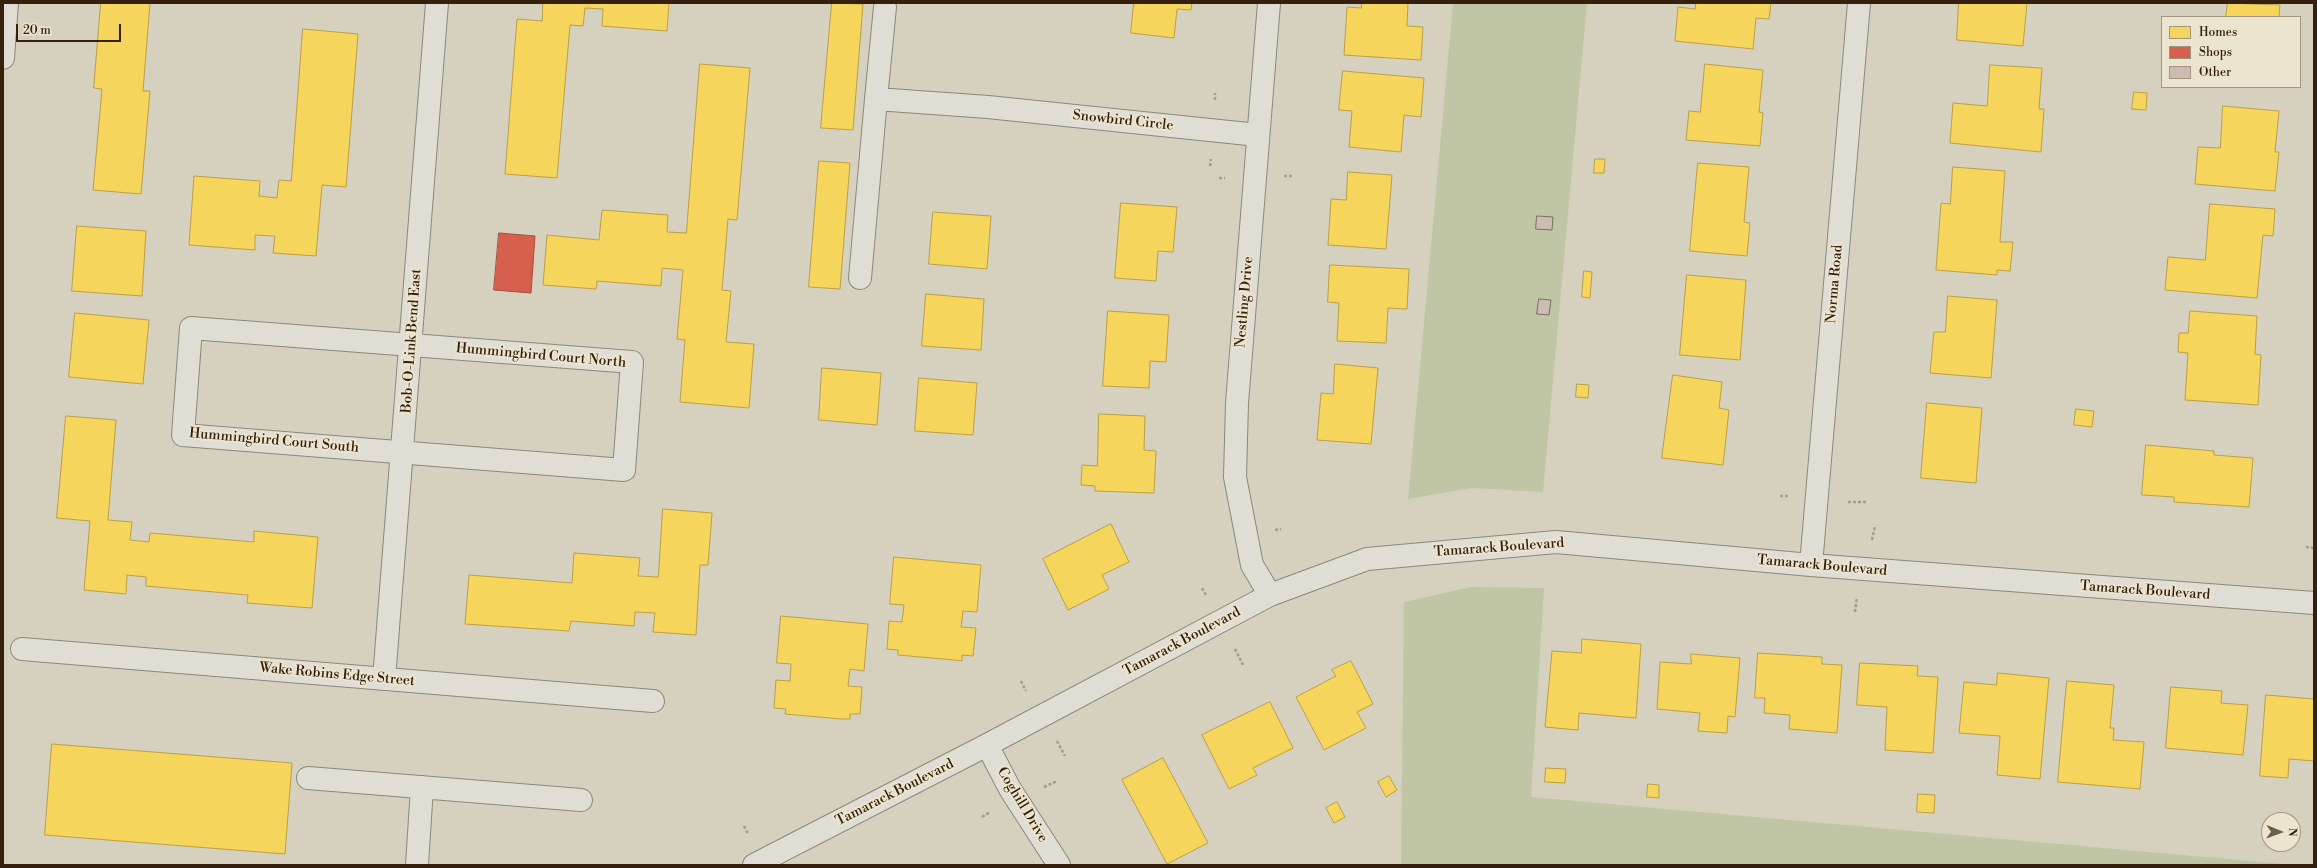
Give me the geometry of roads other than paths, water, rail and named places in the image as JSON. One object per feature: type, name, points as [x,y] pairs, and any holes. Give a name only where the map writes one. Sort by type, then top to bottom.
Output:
[{"type":"street","points":[[3,58],[7,3]]},
{"type":"street","name":"Bob-O-Link Bend East","points":[[384,679],[403,453],[437,3]]},
{"type":"street","name":"Nestling Drive","points":[[1269,3],[1237,403],[1235,477],[1252,564],[1270,595]]},
{"type":"street","name":"Norma Road","points":[[1811,565],[1859,3]]},
{"type":"street","points":[[860,278],[885,7]]},
{"type":"street","name":"Snowbird Circle","points":[[876,99],[988,107],[1258,135]]},
{"type":"street","name":"Hummingbird Court South","points":[[403,453],[183,435],[191,328],[411,345]]},
{"type":"street","name":"Hummingbird Court North","points":[[403,453],[624,470],[632,362],[411,345]]},
{"type":"street","name":"Tamarack Boulevard","points":[[754,865],[987,745],[1270,595],[1367,559],[1556,542],[1811,565],[2314,604]]},
{"type":"street","name":"Wake Robins Edge Street","points":[[22,649],[652,701]]},
{"type":"street","name":"Coghill Drive","points":[[987,745],[1010,789],[1059,865]]},
{"type":"street","points":[[308,778],[582,800]]},
{"type":"street","points":[[416,865],[422,787]]}]
